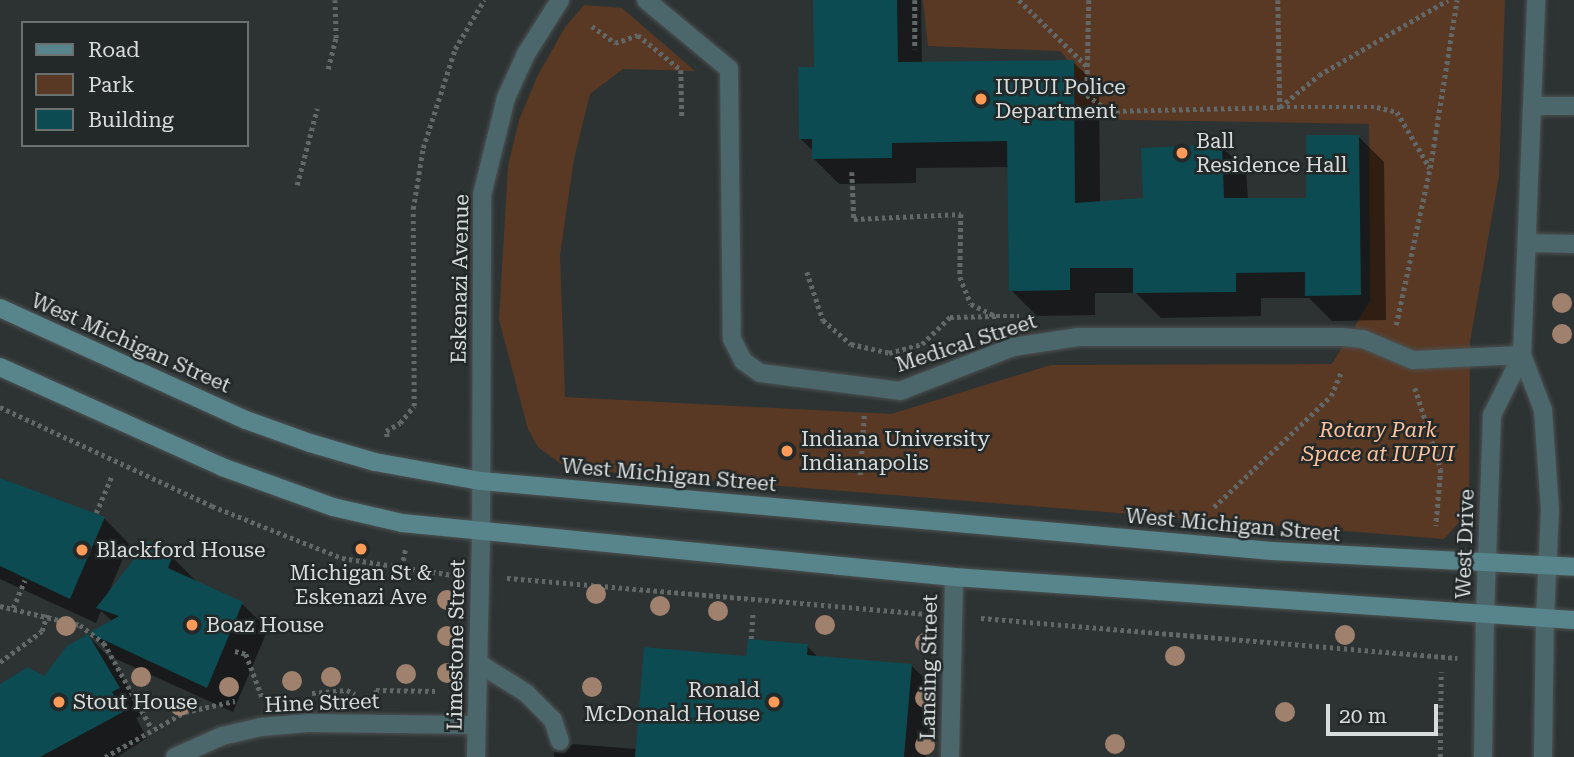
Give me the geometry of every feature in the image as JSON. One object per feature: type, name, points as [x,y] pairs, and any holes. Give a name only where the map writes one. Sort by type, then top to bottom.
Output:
[{"type":"main road","name":"West Michigan Street","points":[[0,308],[246,420],[375,462],[481,481],[1078,535],[1574,568]]},
{"type":"main road","points":[[0,367],[222,467],[333,507],[481,533],[954,577],[1485,616],[1574,620]]},
{"type":"street","name":"Eskenazi Avenue","points":[[481,533],[482,195],[506,98],[526,54],[560,0]]},
{"type":"street","name":"Medical Street","points":[[646,0],[729,69],[731,334],[737,353],[769,376],[900,391],[1013,347],[1078,337],[1343,337],[1363,339],[1413,360],[1522,355]]},
{"type":"street","name":"West Drive","points":[[1483,757],[1492,415],[1522,355],[1529,243],[1536,0]]},
{"type":"street","points":[[1534,106],[1574,106]]},
{"type":"street","points":[[1529,243],[1574,244]]},
{"type":"street","name":"West Drive","points":[[1522,355],[1544,410],[1550,509],[1543,757]]},
{"type":"street","name":"Limestone Street","points":[[476,757],[481,533]]},
{"type":"street","name":"Lansing Street","points":[[950,757],[954,577]]},
{"type":"street","points":[[478,663],[526,693],[552,720],[560,741]]},
{"type":"street","name":"Hine Street","points":[[175,757],[222,736],[261,727],[308,723],[476,725]]},
{"type":"path","points":[[328,69],[336,38],[335,0]]},
{"type":"path","points":[[388,441],[386,431],[414,406],[413,209],[423,148],[455,49],[484,0]]},
{"type":"path","points":[[915,0],[915,49]]},
{"type":"path","points":[[1019,0],[1088,67]]},
{"type":"path","points":[[1089,0],[1087,95],[1109,111],[1377,107],[1396,112],[1430,168]]},
{"type":"path","points":[[1278,0],[1280,107]]},
{"type":"path","points":[[1280,107],[1319,75],[1448,0]]},
{"type":"path","points":[[1385,325],[1395,329],[1430,168],[1457,0]]},
{"type":"path","points":[[592,26],[615,43],[638,35],[681,70],[682,118]]},
{"type":"path","points":[[298,185],[317,109]]},
{"type":"path","points":[[852,172],[854,219],[961,214],[960,277],[971,304],[996,316]]},
{"type":"path","points":[[807,272],[823,320],[851,344],[889,353],[922,344],[950,317],[1024,316]]},
{"type":"path","points":[[1214,507],[1331,396],[1341,372]]},
{"type":"path","points":[[1412,381],[1428,416],[1441,469],[1436,526]]},
{"type":"path","points":[[860,475],[866,389]]},
{"type":"path","points":[[0,407],[212,506],[342,558],[456,575]]},
{"type":"path","points":[[96,513],[111,477]]},
{"type":"path","points":[[400,582],[406,543]]},
{"type":"path","points":[[512,578],[921,614]]},
{"type":"path","points":[[13,608],[25,580]]},
{"type":"path","points":[[0,606],[47,615],[79,625],[104,643],[152,729],[105,757]]},
{"type":"path","points":[[751,639],[753,612]]},
{"type":"path","points":[[0,662],[42,631],[47,615]]},
{"type":"path","points":[[978,618],[1461,658]]},
{"type":"path","points":[[235,651],[246,654],[260,697],[273,696]]},
{"type":"path","points":[[1440,757],[1441,672]]},
{"type":"path","points":[[297,694],[346,690],[376,699],[376,690],[435,691]]},
{"type":"green space","name":"Rotary Park Space at IUPUI","points":[[923,0],[1505,0],[1499,176],[1470,342],[1469,511],[1444,539],[568,469],[538,447],[528,429],[499,320],[508,166],[519,120],[537,77],[565,27],[584,5],[622,8],[695,71],[623,69],[590,94],[574,159],[560,255],[565,397],[891,414],[1051,365],[1332,364],[1370,301],[1369,124],[1074,119],[1074,68],[1060,51],[928,46]]},
{"type":"building","name":"Ball Residence Hall","points":[[813,0],[897,0],[898,62],[1074,60],[1075,203],[1143,198],[1141,148],[1222,144],[1224,198],[1306,198],[1306,135],[1359,135],[1361,295],[1305,296],[1305,272],[1236,273],[1236,292],[1133,293],[1133,268],[1070,268],[1070,290],[1009,291],[1007,141],[892,143],[892,158],[812,159],[812,139],[799,139],[798,67],[814,67]]},
{"type":"building","points":[[0,478],[105,517],[70,599],[0,566]]},
{"type":"building","name":"Boaz House","points":[[148,541],[173,555],[168,568],[243,602],[207,688],[89,633],[119,616],[96,608]]},
{"type":"building","name":"Stout House","points":[[88,634],[120,688],[112,692],[123,712],[40,757],[0,757],[0,684],[28,667],[44,676],[67,646]]},
{"type":"building","name":"Ronald McDonald House","points":[[748,639],[808,644],[807,655],[912,664],[904,757],[635,757],[644,647],[746,656]]},
{"type":"place","name":"IUPUI Police Department","points":[[981,99]]},
{"type":"place","name":"Ball Residence Hall","points":[[1182,153]]},
{"type":"place","name":"Indiana University Indianapolis","points":[[787,451]]},
{"type":"place","name":"Michigan St & Eskenazi Ave","points":[[361,549]]},
{"type":"place","name":"Blackford House","points":[[82,550]]},
{"type":"place","name":"Boaz House","points":[[192,625]]},
{"type":"place","name":"Stout House","points":[[59,702]]},
{"type":"place","name":"Ronald McDonald House","points":[[774,702]]}]
